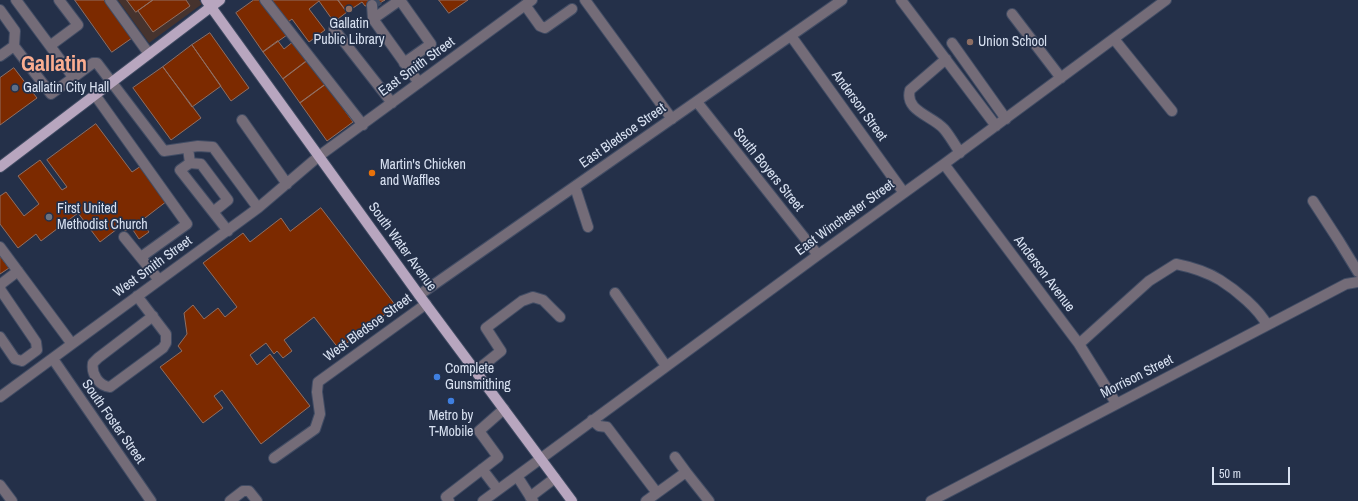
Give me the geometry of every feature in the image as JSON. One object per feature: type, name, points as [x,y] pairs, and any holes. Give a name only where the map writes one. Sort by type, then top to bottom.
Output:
[{"type":"main road","points":[[0,167],[149,54],[209,3],[220,0]]},
{"type":"main road","name":"South Water Avenue","points":[[209,3],[419,295],[572,501]]},
{"type":"street","points":[[16,0],[51,45],[73,77]]},
{"type":"street","points":[[51,45],[78,25],[59,0]]},
{"type":"street","points":[[110,0],[149,54]]},
{"type":"street","points":[[265,0],[363,124]]},
{"type":"street","points":[[373,19],[400,0],[431,44],[404,63]]},
{"type":"street","points":[[585,0],[672,119]]},
{"type":"street","name":"East Bledsoe Street","points":[[419,295],[842,0]]},
{"type":"street","points":[[901,0],[996,126]]},
{"type":"street","name":"East Winchester Street","points":[[483,501],[818,255],[960,153],[1114,39],[1161,2]]},
{"type":"street","points":[[529,3],[540,26],[545,28],[572,9]]},
{"type":"street","name":"East Smith Street","points":[[319,156],[529,3]]},
{"type":"street","points":[[372,5],[373,19],[419,83]]},
{"type":"street","points":[[0,10],[15,31],[14,46],[51,94],[93,63],[97,63],[164,151],[198,146],[213,147],[258,208]]},
{"type":"street","points":[[1012,14],[1061,78]]},
{"type":"street","points":[[334,29],[392,103]]},
{"type":"street","name":"Anderson Street","points":[[791,36],[904,193]]},
{"type":"street","points":[[1114,39],[1172,111]]},
{"type":"street","points":[[952,43],[1006,119]]},
{"type":"street","points":[[0,56],[14,46]]},
{"type":"street","points":[[946,59],[910,90],[908,95],[912,105],[944,129],[960,153]]},
{"type":"street","points":[[95,95],[187,224],[141,257]]},
{"type":"street","name":"South Boyers Street","points":[[697,102],[818,255]]},
{"type":"street","points":[[242,120],[287,184]]},
{"type":"street","points":[[188,148],[190,163]]},
{"type":"street","name":"West Smith Street","points":[[0,398],[258,208],[319,156]]},
{"type":"street","points":[[213,212],[228,200],[201,164],[190,163],[180,170],[213,212],[228,230]]},
{"type":"street","name":"Anderson Avenue","points":[[944,164],[1079,344],[1116,404]]},
{"type":"street","points":[[575,187],[588,227]]},
{"type":"street","points":[[1313,202],[1339,240],[1358,272]]},
{"type":"street","points":[[124,237],[159,280]]},
{"type":"street","points":[[0,247],[72,344]]},
{"type":"street","points":[[1079,344],[1149,281],[1176,264],[1190,267],[1219,280],[1263,316],[1267,325]]},
{"type":"street","points":[[0,337],[15,359],[22,361],[37,350],[36,342],[0,289],[1,284],[18,271]]},
{"type":"street","name":"Morrison Street","points":[[931,501],[1346,284],[1358,282]]},
{"type":"street","points":[[614,292],[666,366]]},
{"type":"street","points":[[137,296],[153,316],[166,334],[166,343],[163,348],[110,387],[103,386],[93,374],[93,364],[98,358],[153,316]]},
{"type":"street","points":[[476,371],[501,351],[486,328],[522,301],[532,297],[543,300],[560,317]]},
{"type":"street","name":"West Bledsoe Street","points":[[274,458],[315,429],[320,414],[317,392],[318,382],[426,304]]},
{"type":"street","name":"South Foster Street","points":[[53,359],[151,501]]},
{"type":"street","points":[[449,501],[446,497],[498,457],[479,431],[504,409]]},
{"type":"street","points":[[604,412],[608,420],[607,427],[657,493]]},
{"type":"street","points":[[592,420],[599,426],[607,427]]},
{"type":"street","points":[[675,457],[709,501]]},
{"type":"street","points":[[482,469],[498,490]]},
{"type":"street","points":[[646,501],[686,472]]},
{"type":"street","points":[[517,476],[532,499],[555,478]]},
{"type":"street","points":[[0,485],[12,501]]},
{"type":"street","points":[[230,501],[243,491],[249,491],[257,501]]},
{"type":"shaded area","points":[[118,0],[199,0],[202,4],[149,43]]},
{"type":"building","points":[[75,0],[104,0],[132,38],[112,52]]},
{"type":"building","points":[[127,0],[153,0],[136,12]]},
{"type":"building","points":[[153,0],[186,0],[190,6],[153,32],[138,11]]},
{"type":"building","points":[[254,0],[262,0],[287,35],[263,52],[236,13]]},
{"type":"building","points":[[272,0],[338,0],[347,12],[334,22],[319,1],[309,9],[325,30],[309,42],[292,19],[288,22]]},
{"type":"building","name":"Gallatin Public Library","points":[[338,0],[385,0],[378,4],[365,6],[362,2],[347,12]]},
{"type":"building","points":[[439,0],[468,0],[449,13]]},
{"type":"building","points":[[210,33],[249,88],[231,101],[192,45]]},
{"type":"building","points":[[278,41],[284,49],[294,41],[308,60],[283,79],[263,52]]},
{"type":"building","points":[[192,45],[221,86],[192,107],[163,67]]},
{"type":"building","points":[[308,60],[326,84],[300,103],[283,79]]},
{"type":"building","points":[[163,67],[201,118],[171,140],[133,88]]},
{"type":"building","name":"Gallatin City Hall","points":[[14,68],[37,98],[0,125],[0,78]]},
{"type":"building","points":[[326,84],[353,122],[327,141],[300,103]]},
{"type":"building","points":[[96,124],[132,172],[141,166],[167,201],[141,221],[149,232],[139,239],[131,227],[125,231],[121,226],[100,242],[78,213],[41,241],[36,234],[18,248],[0,224],[0,196],[6,192],[24,216],[39,204],[18,176],[40,160],[62,190],[67,187],[47,160]]},
{"type":"building","points":[[321,208],[396,306],[339,349],[314,317],[284,340],[292,351],[283,358],[277,351],[274,354],[266,343],[250,355],[257,365],[270,354],[310,406],[261,444],[222,390],[214,396],[223,408],[203,423],[160,367],[182,351],[178,346],[187,334],[184,313],[193,305],[204,319],[218,308],[225,317],[237,307],[203,263],[243,233],[250,242],[281,218],[290,231]]},
{"type":"building","points":[[0,256],[9,268],[0,274]]},
{"type":"tunnel","points":[[372,5],[379,0]]},
{"type":"place","name":"Gallatin Public Library","points":[[349,9]]},
{"type":"place","name":"Union School","points":[[970,42]]},
{"type":"place","name":"Gallatin City Hall","points":[[15,88]]},
{"type":"place","name":"Martin's Chicken and Waffles","points":[[372,173]]},
{"type":"place","name":"First United Methodist Church","points":[[49,217]]},
{"type":"place","name":"Complete Gunsmithing","points":[[437,377]]},
{"type":"place","name":"Metro by T-Mobile","points":[[451,401]]},
{"type":"district","name":"Gallatin","points":[[54,65]]}]
